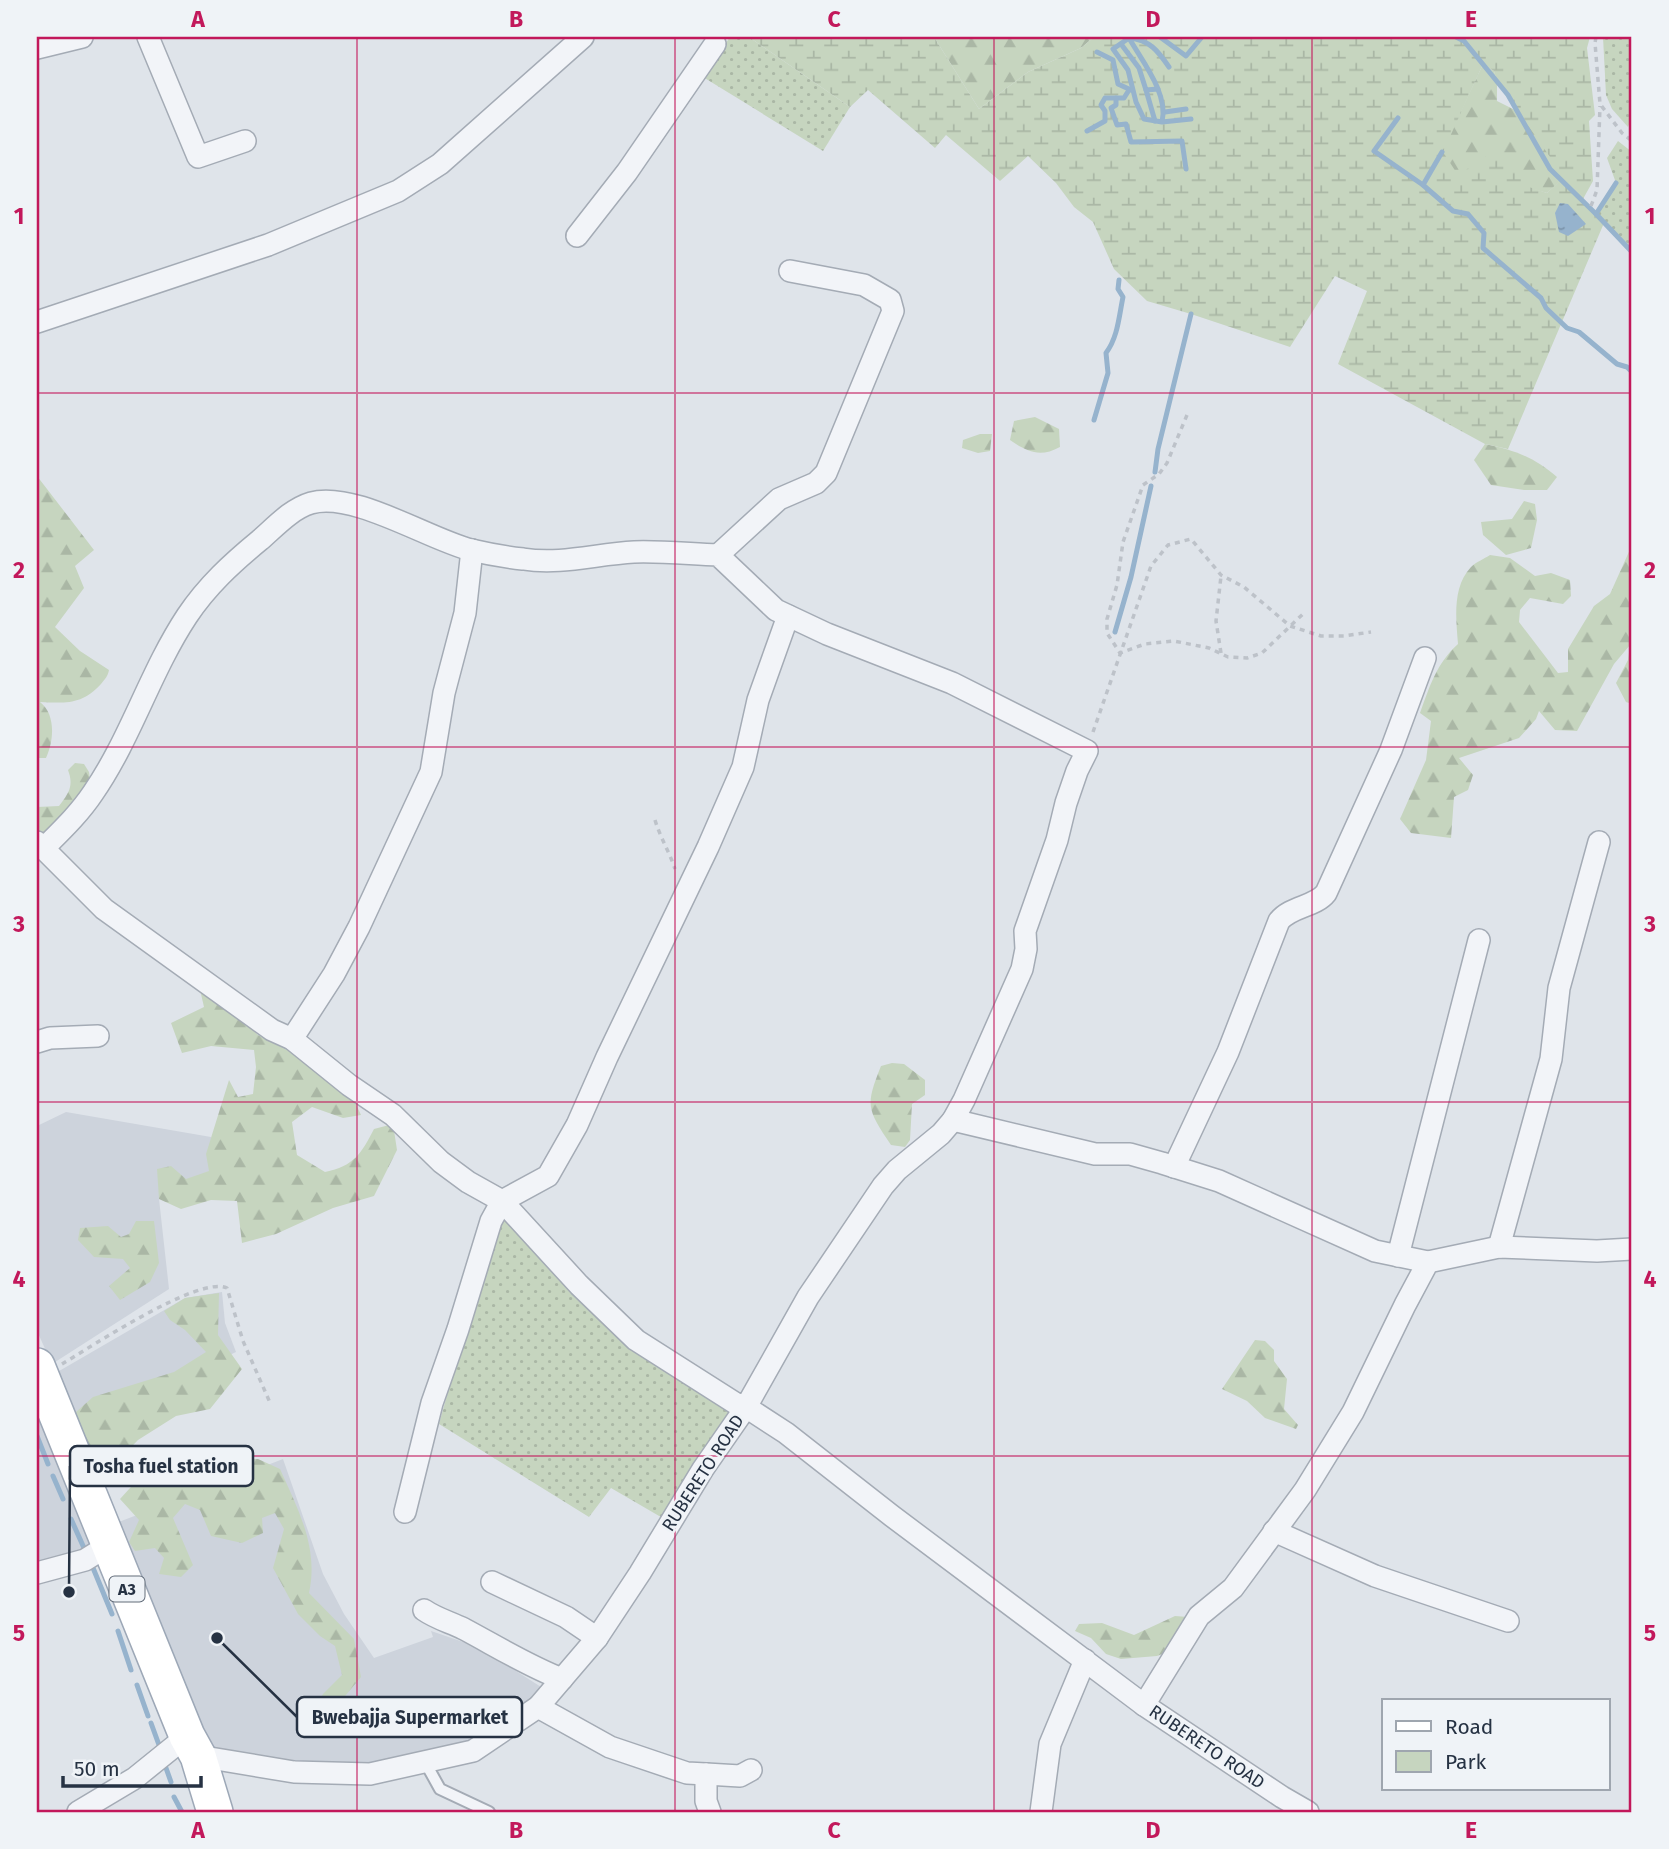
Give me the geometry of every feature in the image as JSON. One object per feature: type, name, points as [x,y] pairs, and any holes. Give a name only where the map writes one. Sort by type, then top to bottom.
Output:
[{"type":"main road","name":"A3","points":[[38,1373],[192,1746],[215,1812]]},
{"type":"street","points":[[37,48],[82,37]]},
{"type":"street","points":[[148,37],[198,157],[245,141]]},
{"type":"street","points":[[37,322],[268,245],[398,191],[440,164],[583,37]]},
{"type":"street","points":[[578,236],[633,164],[715,44]]},
{"type":"street","points":[[718,555],[779,499],[816,483],[826,472],[893,311],[890,300],[863,285],[789,271]]},
{"type":"street","points":[[326,500],[349,504],[472,550],[555,562],[634,552],[718,555],[766,602],[788,616],[952,683],[1087,751],[1066,803],[1057,840],[1025,931],[1026,949],[1022,969],[953,1120],[947,1129],[897,1170],[883,1186],[808,1297],[746,1407],[735,1403],[636,1340],[579,1285],[502,1201],[468,1182],[441,1162],[393,1115],[349,1085],[292,1039],[272,1030],[104,909],[40,845],[72,821],[93,793],[119,748],[160,661],[198,599],[226,568],[295,510],[326,500]]},
{"type":"street","points":[[292,1039],[346,951],[431,772],[444,693],[465,612],[472,550]]},
{"type":"street","points":[[405,1512],[432,1403],[491,1221],[502,1201],[548,1176],[577,1125],[743,767],[758,700],[788,616]]},
{"type":"street","points":[[1174,1167],[1228,1052],[1279,921],[1289,913],[1320,900],[1326,893],[1391,750],[1424,658]]},
{"type":"street","points":[[1499,1247],[1551,1059],[1559,988],[1600,842]]},
{"type":"street","points":[[1398,1256],[1479,940]]},
{"type":"street","points":[[37,1042],[50,1038],[98,1036]]},
{"type":"street","points":[[953,1120],[1094,1154],[1130,1154],[1174,1167],[1219,1181],[1375,1251],[1428,1262],[1499,1247],[1632,1250]]},
{"type":"street","points":[[1144,1705],[1199,1616],[1233,1588],[1305,1490],[1353,1412],[1428,1262]]},
{"type":"street","name":"RUBERETO ROAD","points":[[192,1746],[294,1772],[370,1774],[473,1751],[538,1707],[597,1638],[703,1469],[746,1407],[786,1433],[892,1516],[1277,1805],[1308,1812]]},
{"type":"street","points":[[1274,1531],[1375,1576],[1507,1621]]},
{"type":"street","points":[[37,1573],[85,1560],[109,1545]]},
{"type":"street","points":[[492,1581],[566,1617],[597,1638]]},
{"type":"street","points":[[424,1610],[536,1669],[562,1679]]},
{"type":"street","points":[[1041,1812],[1050,1744],[1085,1660]]},
{"type":"street","points":[[538,1707],[610,1747],[687,1773],[740,1776],[751,1770]]},
{"type":"street","points":[[78,1812],[192,1746]]},
{"type":"street","points":[[706,1774],[706,1801],[710,1812]]},
{"type":"lane","points":[[425,1762],[440,1788],[489,1812]]},
{"type":"path","points":[[1591,206],[1597,190],[1600,104],[1595,43],[1597,37]]},
{"type":"path","points":[[1600,104],[1622,133],[1632,141]]},
{"type":"path","points":[[1120,653],[1107,633],[1107,619],[1117,585],[1123,541],[1143,485],[1167,463],[1186,415]]},
{"type":"path","points":[[1087,751],[1151,566],[1168,545],[1191,539],[1221,575],[1244,587],[1290,626],[1321,636],[1371,632]]},
{"type":"path","points":[[1221,575],[1216,621],[1221,653]]},
{"type":"path","points":[[1120,653],[1145,644],[1174,641],[1209,648],[1228,657],[1247,659],[1262,653],[1305,612]]},
{"type":"path","points":[[655,820],[686,893]]},
{"type":"path","points":[[38,1373],[194,1291],[222,1286],[227,1289],[243,1341],[271,1405]]},
{"type":"shaded area","points":[[66,1112],[211,1137],[221,1190],[159,1199],[169,1289],[52,1364],[37,1331],[37,1126]]},
{"type":"shaded area","points":[[222,1292],[225,1323],[236,1352],[75,1429],[54,1374],[185,1298]]},
{"type":"shaded area","points":[[37,1393],[97,1544],[37,1568]]},
{"type":"shaded area","points":[[283,1459],[323,1574],[344,1614],[374,1658],[433,1637],[431,1631],[478,1647],[549,1692],[473,1746],[374,1766],[321,1767],[204,1752],[111,1525]]},
{"type":"green space","points":[[730,37],[749,37],[850,107],[823,151],[703,77]]},
{"type":"green space","points":[[749,37],[934,37],[979,109],[1028,72],[1081,48],[1094,37],[1590,37],[1587,48],[1595,115],[1589,121],[1593,181],[1583,199],[1604,223],[1508,449],[1485,444],[1338,364],[1367,291],[1335,276],[1290,347],[1147,301],[1114,269],[1093,222],[1074,207],[1056,183],[1028,156],[1000,181],[946,135],[935,148],[868,90],[850,107]],"holes":[[[1483,64],[1494,71],[1497,81],[1564,177],[1547,193],[1526,186],[1499,148],[1458,175],[1443,152]]]},
{"type":"green space","points":[[934,37],[1094,37],[1081,48],[1028,72],[979,109]]},
{"type":"green space","points":[[1603,37],[1632,37],[1632,118],[1628,127],[1612,109],[1606,95]]},
{"type":"green space","points":[[1483,64],[1494,71],[1497,101],[1521,113],[1565,177],[1547,193],[1457,175],[1442,152]]},
{"type":"green space","points":[[1618,141],[1632,152],[1632,252],[1596,214],[1616,183],[1607,158]]},
{"type":"green space","points":[[1035,417],[1059,429],[1060,447],[1040,453],[1022,448],[1010,440],[1014,421]]},
{"type":"green space","points":[[980,434],[992,434],[990,451],[978,453],[962,448],[963,440]]},
{"type":"green space","points":[[1485,444],[1523,455],[1557,477],[1547,490],[1491,485],[1474,460]]},
{"type":"green space","points":[[37,476],[94,550],[75,566],[84,588],[55,627],[80,651],[109,670],[101,684],[87,696],[66,702],[40,702],[49,713],[52,728],[51,744],[46,758],[37,758]]},
{"type":"green space","points":[[1524,501],[1535,504],[1537,520],[1531,548],[1506,555],[1483,535],[1481,522],[1512,519]]},
{"type":"green space","points":[[1632,545],[1632,704],[1626,702],[1616,683],[1628,660],[1630,645],[1614,664],[1577,731],[1555,730],[1539,711],[1536,719],[1519,738],[1459,758],[1473,775],[1468,790],[1454,797],[1451,838],[1411,833],[1400,819],[1426,760],[1431,721],[1420,713],[1439,668],[1458,644],[1458,594],[1471,567],[1490,555],[1510,558],[1535,576],[1551,573],[1570,580],[1571,596],[1563,604],[1530,598],[1520,610],[1519,622],[1558,673],[1568,672],[1568,649],[1594,606],[1610,594]]},
{"type":"green space","points":[[75,763],[84,764],[89,772],[91,787],[47,835],[37,832],[37,807],[59,806],[70,789],[68,770]]},
{"type":"green space","points":[[198,981],[258,1035],[289,1051],[353,1098],[361,1115],[343,1118],[312,1107],[292,1122],[297,1155],[325,1172],[335,1169],[356,1158],[374,1129],[393,1124],[397,1150],[374,1196],[333,1208],[276,1234],[242,1243],[237,1201],[211,1200],[181,1209],[159,1199],[157,1169],[171,1166],[186,1179],[209,1171],[206,1154],[229,1080],[238,1097],[253,1094],[256,1067],[254,1050],[211,1046],[182,1053],[171,1023],[204,1007]]},
{"type":"green space","points":[[904,1064],[925,1080],[925,1095],[912,1104],[910,1140],[905,1147],[891,1145],[877,1123],[871,1107],[872,1090],[881,1066]]},
{"type":"green space","points":[[499,1210],[727,1404],[731,1416],[666,1520],[611,1488],[589,1517],[439,1424]]},
{"type":"green space","points":[[136,1221],[154,1221],[159,1263],[150,1282],[120,1300],[109,1286],[130,1268],[123,1259],[94,1257],[78,1240],[80,1228],[108,1226],[121,1237],[129,1234]]},
{"type":"green space","points":[[219,1293],[218,1335],[242,1369],[210,1409],[176,1416],[138,1440],[112,1467],[89,1451],[68,1419],[93,1397],[174,1372],[206,1352],[185,1330],[170,1320],[164,1311],[185,1298]]},
{"type":"green space","points":[[1255,1340],[1265,1341],[1274,1350],[1274,1361],[1287,1379],[1284,1409],[1298,1425],[1296,1429],[1265,1418],[1247,1401],[1222,1389]]},
{"type":"green space","points":[[219,1448],[236,1459],[258,1459],[280,1469],[300,1514],[309,1545],[309,1593],[354,1639],[361,1677],[325,1720],[316,1707],[323,1694],[342,1675],[335,1646],[320,1636],[298,1614],[273,1568],[284,1529],[275,1513],[262,1518],[263,1533],[242,1543],[211,1536],[200,1510],[185,1504],[173,1518],[193,1565],[181,1577],[159,1574],[164,1558],[155,1548],[135,1551],[129,1542],[139,1520],[120,1499],[140,1477],[168,1469],[205,1464]]},
{"type":"green space","points":[[1175,1616],[1188,1617],[1175,1649],[1157,1656],[1121,1659],[1106,1654],[1091,1638],[1075,1631],[1079,1624],[1102,1623],[1134,1635]]},
{"type":"water","points":[[1560,203],[1568,204],[1586,224],[1568,236],[1559,232],[1555,213]]},
{"type":"waterway","points":[[1160,37],[1186,56],[1202,37]]},
{"type":"waterway","points":[[1456,37],[1464,41],[1508,95],[1550,169],[1596,214]]},
{"type":"waterway","points":[[1129,38],[1143,41],[1153,47],[1169,67]]},
{"type":"waterway","points":[[1162,122],[1162,100],[1158,89],[1129,38],[1113,49],[1128,70],[1136,102],[1144,119],[1162,122],[1191,119]]},
{"type":"waterway","points":[[1121,44],[1139,68],[1146,90],[1158,89]]},
{"type":"waterway","points":[[1097,52],[1113,60],[1118,84],[1131,90]]},
{"type":"waterway","points":[[1129,90],[1124,98],[1116,98],[1116,105],[1111,108],[1117,125],[1126,124],[1131,142],[1182,141],[1186,169]]},
{"type":"waterway","points":[[1146,90],[1155,121]]},
{"type":"waterway","points":[[1087,131],[1105,121],[1105,111],[1101,105],[1105,98],[1116,98]]},
{"type":"waterway","points":[[1165,112],[1186,109]]},
{"type":"waterway","points":[[1398,118],[1374,151],[1423,185]]},
{"type":"waterway","points":[[1442,152],[1423,185],[1453,211],[1468,214],[1484,233],[1483,248],[1541,298],[1546,308],[1567,328],[1579,332],[1617,364],[1632,372]]},
{"type":"waterway","points":[[1616,183],[1596,214],[1632,252]]},
{"type":"waterway","points":[[1094,420],[1108,373],[1106,353],[1116,333],[1123,297],[1118,289],[1119,280]]},
{"type":"waterway","points":[[1155,472],[1158,449],[1191,314]]},
{"type":"waterway","points":[[1115,632],[1131,577],[1151,486]]},
{"type":"waterway","points":[[37,1436],[48,1464]]},
{"type":"waterway","points":[[53,1476],[63,1499]]},
{"type":"waterway","points":[[71,1519],[84,1548]]},
{"type":"waterway","points":[[91,1563],[112,1614]]},
{"type":"waterway","points":[[118,1631],[131,1670]]},
{"type":"waterway","points":[[137,1685],[148,1716]]},
{"type":"waterway","points":[[151,1723],[159,1745]]},
{"type":"waterway","points":[[166,1768],[171,1782]]},
{"type":"waterway","points":[[174,1797],[182,1812]]},
{"type":"place","name":"Tosha fuel station","points":[[69,1592]]},
{"type":"place","name":"Bwebajja Supermarket","points":[[217,1638]]}]
